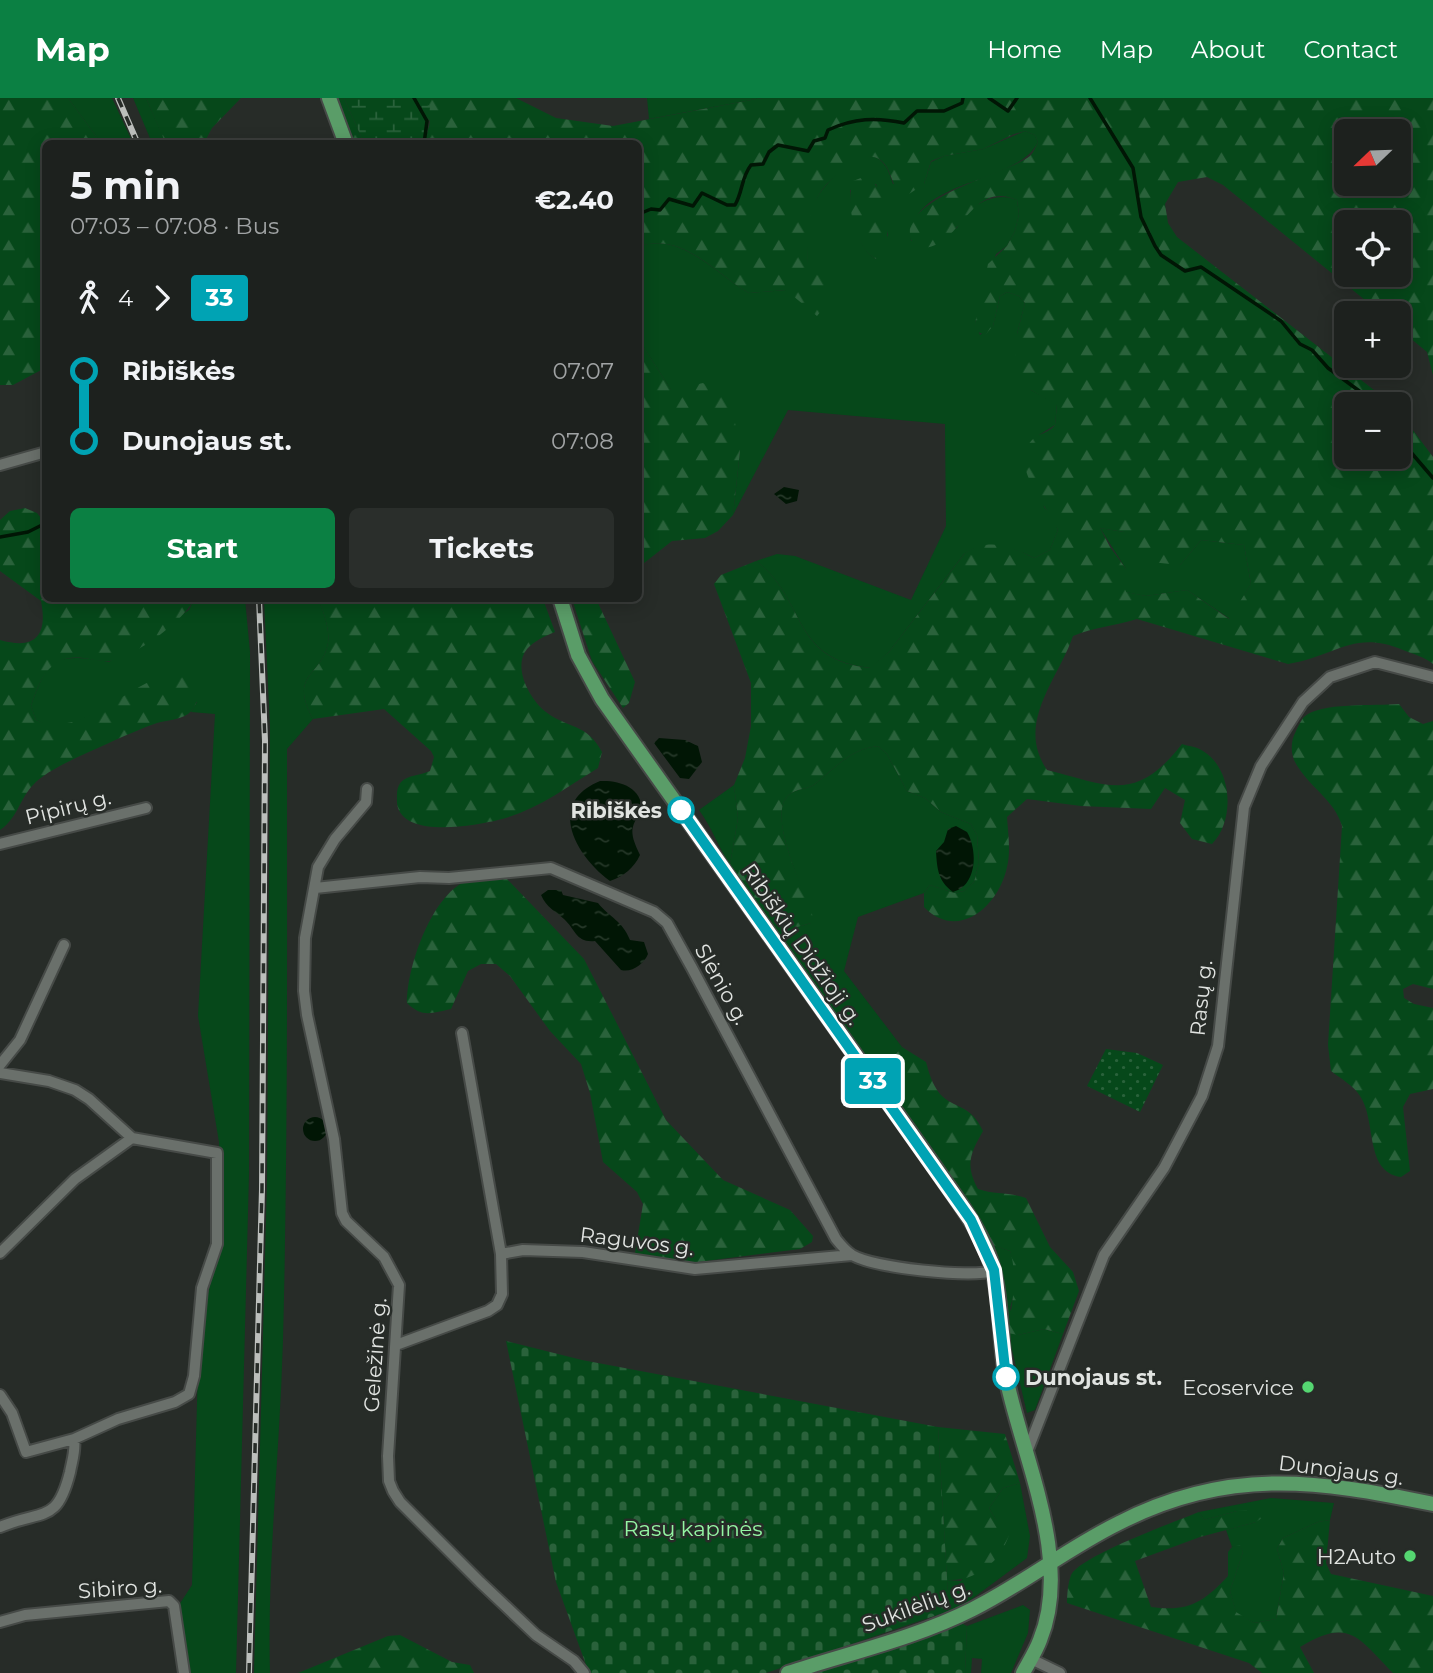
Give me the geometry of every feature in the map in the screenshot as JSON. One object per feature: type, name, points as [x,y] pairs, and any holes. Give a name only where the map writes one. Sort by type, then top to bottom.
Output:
[{"type":"main road","points":[[329,98],[345,140]]},
{"type":"main road","name":"Ribiškių Didžioji g.","points":[[561,602],[570,636],[591,682],[971,1220],[994,1270],[1001,1313],[1003,1363],[1027,1452],[1051,1563]]},
{"type":"main road","name":"Dunojaus g.","points":[[1051,1563],[1118,1523],[1151,1509],[1216,1488],[1239,1484],[1273,1481],[1338,1486],[1433,1504]]},
{"type":"main road","points":[[1023,1673],[1046,1620],[1051,1563]]},
{"type":"main road","name":"Sukilėlių g.","points":[[788,1673],[956,1617],[1051,1563]]},
{"type":"street","points":[[0,465],[42,453]]},
{"type":"street","name":"Rasų g.","points":[[1027,1452],[1104,1255],[1164,1168],[1202,1096],[1218,1046],[1244,807],[1261,766],[1303,702],[1330,677],[1375,662],[1433,677]]},
{"type":"street","name":"Geležinė g.","points":[[367,789],[366,802],[324,855],[307,915],[304,991],[334,1139],[342,1213],[393,1271],[400,1300],[388,1456],[389,1481],[393,1491],[422,1524],[491,1592],[536,1635],[574,1661],[584,1673]]},
{"type":"street","name":"Pipirų g.","points":[[0,844],[146,807]]},
{"type":"street","name":"Slėnio g.","points":[[315,888],[551,868],[654,912],[667,923],[692,968],[798,1164],[822,1217],[836,1239],[852,1255]]},
{"type":"street","points":[[0,1065],[20,1040],[64,945]]},
{"type":"street","points":[[396,1345],[488,1311],[497,1305],[503,1284],[501,1254],[462,1033]]},
{"type":"street","points":[[0,1073],[50,1081],[75,1090],[132,1138],[217,1153],[217,1244],[202,1288],[194,1376],[189,1394],[175,1402],[118,1419],[74,1439],[26,1452],[12,1413],[0,1395]]},
{"type":"street","points":[[0,1253],[75,1179],[132,1138]]},
{"type":"street","name":"Raguvos g.","points":[[501,1254],[523,1250],[583,1252],[695,1269],[852,1255]]},
{"type":"street","points":[[852,1255],[917,1269],[981,1274],[994,1270]]},
{"type":"street","points":[[1018,1421],[1041,1418]]},
{"type":"street","points":[[0,1527],[58,1506],[68,1480],[74,1439]]},
{"type":"street","name":"Sibiro g.","points":[[0,1622],[25,1615],[169,1601],[174,1606],[184,1673]]},
{"type":"street","points":[[1031,1659],[1060,1673]]},
{"type":"green space","points":[[0,98],[68,98],[99,140],[42,140],[42,370],[13,385],[0,385]]},
{"type":"green space","points":[[68,98],[112,98],[132,140],[99,140]]},
{"type":"green space","points":[[133,98],[146,98],[165,140],[151,140]]},
{"type":"green space","points":[[146,98],[241,98],[212,128],[206,140],[164,140]]},
{"type":"green space","points":[[338,98],[344,98],[363,140],[354,140]]},
{"type":"green space","points":[[344,98],[421,98],[430,107],[427,134],[431,140],[363,140]]},
{"type":"green space","points":[[421,98],[516,98],[556,118],[613,126],[762,98],[1433,98],[1433,375],[1427,352],[1411,339],[1411,301],[1366,301],[1349,287],[1411,287],[1411,210],[1334,210],[1334,275],[1223,185],[1207,177],[1178,182],[1165,204],[1168,223],[1177,237],[1334,359],[1334,378],[1359,378],[1377,392],[1334,392],[1334,469],[1411,469],[1411,427],[1433,457],[1433,664],[1403,650],[1371,642],[1344,646],[1288,664],[1137,619],[1073,636],[1042,702],[1037,719],[1035,735],[1038,753],[1047,770],[1088,781],[1121,785],[1150,775],[1166,763],[1182,744],[1198,748],[1213,759],[1225,782],[1225,822],[1212,844],[1192,839],[1180,823],[1185,800],[1165,788],[1151,809],[1081,806],[1027,799],[1007,817],[1008,861],[1003,881],[995,895],[975,915],[950,921],[937,917],[924,907],[924,893],[930,885],[954,893],[964,891],[974,882],[979,863],[977,835],[971,824],[941,812],[925,798],[907,791],[887,754],[878,746],[868,748],[844,760],[815,784],[792,792],[786,798],[782,809],[785,839],[813,917],[811,923],[794,928],[786,943],[730,865],[738,818],[734,785],[745,758],[751,726],[751,683],[714,584],[721,575],[756,561],[772,576],[784,593],[812,641],[844,663],[870,668],[889,652],[965,553],[991,544],[1008,547],[1034,558],[1050,550],[1058,530],[1032,486],[1024,461],[1032,440],[1055,425],[1057,405],[1031,390],[1015,373],[1017,334],[1025,303],[1019,296],[1007,292],[1000,296],[993,326],[985,335],[976,331],[975,323],[988,264],[1007,246],[1015,231],[1019,214],[1017,200],[1000,196],[986,199],[943,241],[930,247],[915,247],[910,231],[917,216],[932,202],[1030,156],[1038,142],[1035,135],[1025,131],[983,149],[931,161],[924,184],[909,194],[898,191],[886,165],[875,157],[859,160],[835,176],[818,197],[808,233],[808,264],[827,280],[827,304],[817,316],[786,290],[749,293],[684,249],[655,243],[642,245],[642,140],[431,140],[427,134],[430,122]],"holes":[[[1100,528],[1124,532],[1141,561],[1180,565],[1201,540],[1244,545],[1251,584],[1229,619],[1187,590],[1146,596],[1126,592],[1126,569]]]},
{"type":"green space","points":[[647,98],[762,98],[649,119]]},
{"type":"green space","points":[[1025,131],[1035,135],[1038,142],[1026,156],[1009,167],[944,194],[927,205],[915,220],[911,241],[957,228],[967,213],[982,202],[999,197],[1017,200],[1019,214],[1015,231],[1007,246],[996,254],[975,323],[980,335],[993,326],[1000,296],[1007,292],[1019,296],[1025,303],[1017,334],[1031,390],[1057,404],[1055,425],[1039,435],[1044,507],[1053,516],[1058,530],[1050,550],[1034,558],[999,546],[972,549],[964,554],[889,652],[871,668],[845,663],[826,653],[812,641],[784,593],[772,576],[756,561],[777,554],[795,556],[911,600],[946,526],[945,424],[788,410],[733,515],[740,451],[671,390],[642,345],[642,245],[655,243],[684,249],[749,293],[786,290],[808,264],[807,236],[811,209],[822,191],[840,171],[850,163],[871,156],[885,165],[893,184],[924,184],[931,162],[944,156],[983,149]],"holes":[[[876,184],[888,235],[876,259],[869,254],[859,238],[853,218],[850,190]]]},
{"type":"green space","points":[[866,176],[879,190],[886,213],[886,248],[883,256],[876,259],[862,245],[851,212],[853,181]]},
{"type":"green space","points":[[642,345],[671,390],[703,383],[721,395],[734,417],[740,451],[733,515],[718,531],[705,538],[672,541],[642,565]]},
{"type":"green space","points":[[25,508],[37,513],[42,519],[42,602],[192,602],[170,627],[132,653],[110,661],[72,658],[54,664],[38,687],[31,706],[36,720],[57,724],[78,720],[158,678],[175,676],[191,682],[197,699],[191,711],[184,716],[140,729],[50,772],[34,784],[11,820],[0,830],[0,640],[12,643],[30,641],[40,631],[43,613],[41,601],[0,571],[0,520],[10,511]]},
{"type":"green space","points":[[1100,528],[1124,532],[1180,565],[1201,540],[1244,545],[1251,584],[1230,619],[1187,590],[1146,596],[1125,592],[1126,569]]},
{"type":"green space","points":[[193,602],[245,602],[250,652],[249,1174],[236,1673],[187,1673],[177,1608],[192,1585],[199,1330],[221,1241],[219,1142],[198,1016],[215,714],[191,712],[197,702],[89,716],[70,725],[49,726],[36,720],[31,706],[43,677],[57,662],[77,658],[109,662],[189,610]]},
{"type":"green space","points":[[264,602],[320,602],[326,620],[328,643],[320,663],[305,684],[304,692],[313,719],[287,749],[283,1340],[270,1590],[270,1673],[254,1673],[267,1182],[270,726]]},
{"type":"green space","points":[[320,602],[544,602],[555,632],[536,641],[527,649],[521,665],[522,674],[529,692],[540,707],[583,731],[596,743],[602,752],[598,768],[550,798],[511,816],[457,827],[424,826],[411,822],[402,814],[397,803],[398,787],[407,778],[430,771],[434,757],[431,751],[384,709],[313,719],[306,704],[305,684],[325,654],[328,643],[327,626]]},
{"type":"green space","points":[[573,602],[598,602],[635,682],[629,703],[623,708],[592,661]]},
{"type":"green space","points":[[1399,704],[1409,717],[1423,724],[1433,721],[1433,989],[1413,984],[1403,989],[1404,998],[1414,1004],[1433,1008],[1433,1089],[1410,1094],[1403,1107],[1410,1171],[1401,1177],[1389,1173],[1381,1166],[1360,1096],[1331,1071],[1328,1045],[1342,826],[1329,802],[1298,767],[1292,749],[1294,735],[1304,717],[1311,712],[1335,707]]},
{"type":"green space","points":[[878,746],[887,754],[907,791],[925,798],[941,812],[971,824],[977,835],[979,863],[974,882],[964,891],[954,893],[930,885],[924,893],[858,917],[844,971],[902,1047],[879,1074],[786,943],[794,928],[811,923],[782,824],[782,809],[786,798],[792,792],[815,784],[851,755]]},
{"type":"green space","points":[[734,785],[738,818],[730,865],[699,810]]},
{"type":"green space","points":[[505,877],[584,959],[666,1120],[723,1180],[790,1210],[813,1236],[812,1242],[800,1249],[690,1263],[635,1253],[643,1204],[637,1192],[603,1162],[590,1093],[581,1064],[550,1031],[510,976],[496,964],[481,964],[468,971],[451,1009],[423,1013],[407,1003],[411,972],[422,936],[440,904],[450,892],[466,881]]},
{"type":"green space","points":[[902,1047],[926,1062],[940,1094],[968,1111],[983,1131],[975,1146],[970,1166],[978,1189],[1026,1198],[1050,1247],[1073,1272],[1079,1291],[1063,1334],[1044,1329],[1018,1335],[1008,1333],[1014,1282],[1010,1251],[990,1244],[982,1225],[879,1074]]},
{"type":"green space","points":[[1106,1049],[1137,1053],[1163,1065],[1140,1112],[1087,1086]]},
{"type":"green space","points":[[990,1244],[1010,1251],[1016,1268],[1015,1291],[1010,1308],[1018,1335],[1044,1329],[1063,1334],[1035,1410],[1027,1413],[1008,1333],[1001,1275]]},
{"type":"green space","name":"Rasų kapinės","points":[[506,1341],[582,1360],[938,1427],[949,1611],[766,1673],[589,1673],[556,1582]]},
{"type":"green space","points":[[938,1427],[1005,1434],[1020,1483],[1003,1488],[989,1508],[996,1520],[1011,1526],[1003,1548],[980,1572],[959,1580],[947,1580]]},
{"type":"green space","points":[[1020,1483],[1030,1536],[1027,1558],[965,1604],[949,1611],[947,1580],[961,1581],[996,1520],[989,1508],[1003,1488]]},
{"type":"green space","points":[[1271,1498],[1334,1503],[1330,1520],[1318,1522],[1283,1538],[1277,1549],[1284,1573],[1276,1619],[1254,1623],[1236,1613],[1230,1591],[1243,1552],[1240,1546],[1232,1547],[1226,1530],[1256,1522],[1237,1511],[1204,1520],[1199,1512]]},
{"type":"green space","points":[[1266,1509],[1265,1516],[1256,1522],[1200,1537],[1135,1561],[1151,1607],[1185,1607],[1211,1593],[1228,1576],[1228,1552],[1232,1547],[1240,1545],[1243,1552],[1230,1591],[1236,1612],[1254,1623],[1276,1619],[1284,1573],[1277,1549],[1283,1538],[1318,1522],[1330,1520],[1326,1563],[1331,1574],[1433,1596],[1433,1673],[1393,1673],[1352,1635],[1330,1633],[1300,1647],[1314,1673],[1262,1673],[1249,1663],[1067,1603],[1071,1575],[1078,1567],[1110,1549],[1199,1512],[1204,1520],[1237,1511]]},
{"type":"green space","points":[[1023,1605],[1030,1610],[1028,1633],[1011,1673],[981,1673],[982,1659],[972,1658],[971,1673],[965,1673],[967,1626]]},
{"type":"green space","points":[[961,1623],[967,1626],[965,1673],[809,1673]]},
{"type":"green space","points":[[400,1635],[452,1662],[470,1665],[474,1673],[298,1673],[388,1636]]},
{"type":"water","points":[[784,487],[799,490],[797,501],[786,504],[774,494]]},
{"type":"water","points":[[659,738],[685,740],[698,746],[702,762],[689,779],[680,778],[654,743]]},
{"type":"water","points":[[600,781],[615,782],[634,790],[642,810],[632,831],[640,855],[628,871],[610,881],[586,858],[577,844],[570,815],[574,802],[583,791]]},
{"type":"water","points":[[956,826],[967,832],[974,857],[967,883],[953,892],[939,874],[936,851],[944,842],[948,829]]},
{"type":"water","points":[[548,890],[561,890],[563,895],[598,903],[620,923],[630,940],[644,942],[648,954],[646,958],[633,969],[621,970],[595,941],[580,938],[564,919],[548,906],[541,895]]},
{"type":"water","points":[[315,1117],[326,1124],[327,1129],[320,1140],[315,1141],[304,1134],[303,1129],[310,1118]]},
{"type":"waterway","points":[[414,98],[427,121],[425,140]]},
{"type":"waterway","points":[[642,213],[651,209],[660,210],[669,199],[693,206],[702,193],[727,205],[735,205],[751,165],[763,164],[769,152],[778,145],[808,151],[814,141],[825,138],[828,130],[838,126],[865,120],[904,123],[917,111],[944,111],[962,103],[963,98]]},
{"type":"waterway","points":[[989,98],[1008,111],[1017,98]]},
{"type":"waterway","points":[[1090,98],[1133,168],[1141,217],[1161,255],[1185,271],[1201,267],[1281,321],[1300,344],[1312,350],[1328,368],[1361,392]]},
{"type":"waterway","points":[[1411,452],[1433,478]]},
{"type":"waterway","points":[[0,537],[28,532],[42,525]]},
{"type":"railway","points":[[118,98],[136,140]]},
{"type":"railway","points":[[249,1673],[262,1189],[265,741],[259,602]]},
{"type":"bus line","name":"33","points":[[681,810],[971,1220],[994,1270],[1001,1313],[1006,1377]]},
{"type":"place","name":"Ribiškės","points":[[681,810]]},
{"type":"place","name":"Dunojaus st.","points":[[1006,1377]]},
{"type":"place","name":"Ecoservice","points":[[1308,1387]]},
{"type":"place","name":"H2Auto","points":[[1410,1556]]}]
